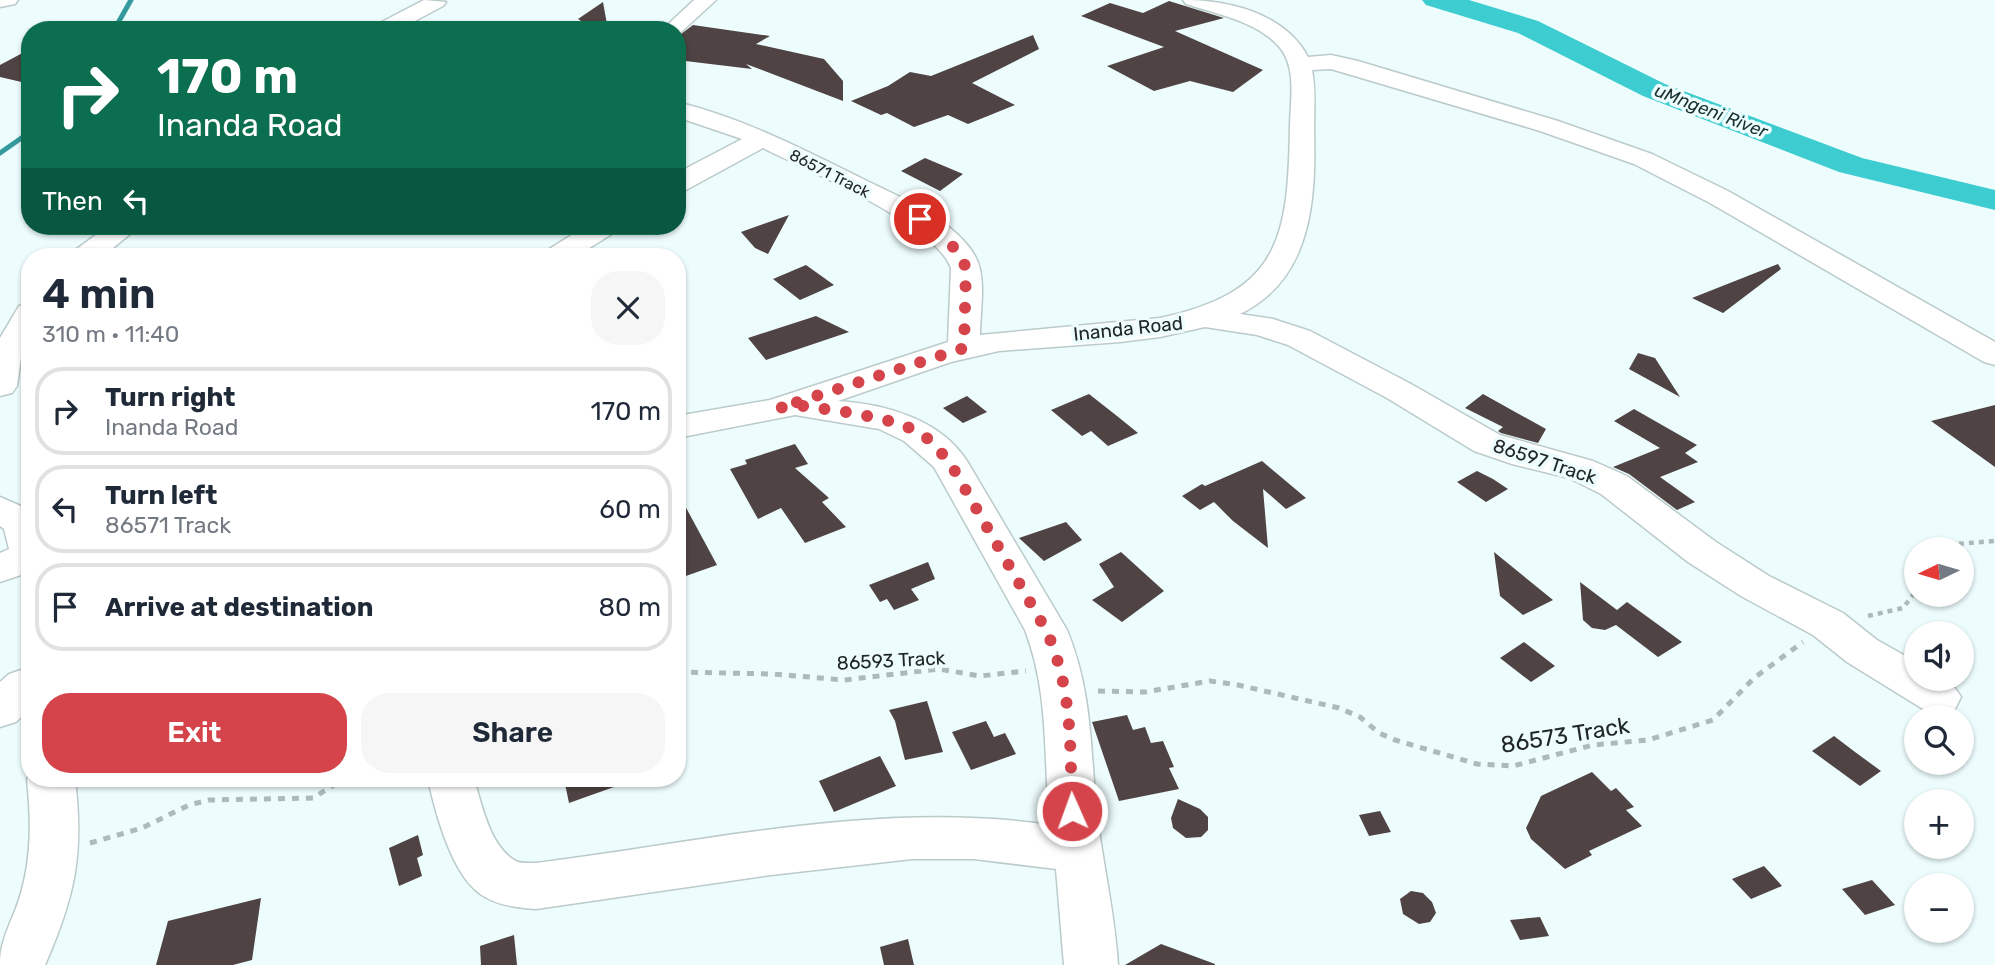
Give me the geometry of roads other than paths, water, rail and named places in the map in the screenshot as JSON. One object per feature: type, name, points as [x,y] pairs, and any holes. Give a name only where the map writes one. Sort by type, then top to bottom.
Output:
[{"type":"street","points":[[0,1],[8,0]]},
{"type":"street","points":[[682,21],[706,0]]},
{"type":"street","points":[[1193,0],[1275,32],[1293,46],[1300,64],[1331,62],[1350,66],[1538,122],[1643,159],[1719,197],[1995,355]]},
{"type":"street","points":[[399,21],[436,2]]},
{"type":"street","name":"Inanda Road","points":[[686,425],[779,408],[964,348],[1014,340],[1151,328],[1206,318],[1237,304],[1266,282],[1289,245],[1300,204],[1303,160],[1300,64]]},
{"type":"street","name":"86571 Track","points":[[686,111],[761,139],[908,212],[946,239],[961,256],[966,268],[964,348]]},
{"type":"street","points":[[686,179],[761,139]]},
{"type":"street","points":[[97,248],[114,235]]},
{"type":"street","points":[[570,248],[591,235]]},
{"type":"street","name":"86597 Track","points":[[1206,318],[1262,326],[1299,338],[1399,391],[1487,443],[1525,456],[1580,469],[1614,485],[1702,552],[1755,586],[1828,624],[1862,651],[1939,697]]},
{"type":"street","points":[[0,386],[5,358],[21,329]]},
{"type":"street","points":[[779,408],[797,405],[881,418],[902,424],[925,436],[949,461],[1046,630],[1059,659],[1063,678],[1069,724],[1072,811],[1091,965]]},
{"type":"street","points":[[0,510],[21,521]]},
{"type":"street","points":[[0,568],[21,560]]},
{"type":"street","points":[[18,965],[48,894],[55,855],[51,787]]},
{"type":"street","points":[[453,787],[478,855],[494,876],[509,883],[536,886],[714,860],[914,838],[1028,842],[1077,851]]},
{"type":"waterway","points":[[119,21],[131,0]]},
{"type":"waterway","name":"uMngeni River","points":[[1435,0],[1528,27],[1654,90],[1851,165],[1995,200]]},
{"type":"waterway","points":[[0,153],[21,138]]}]
